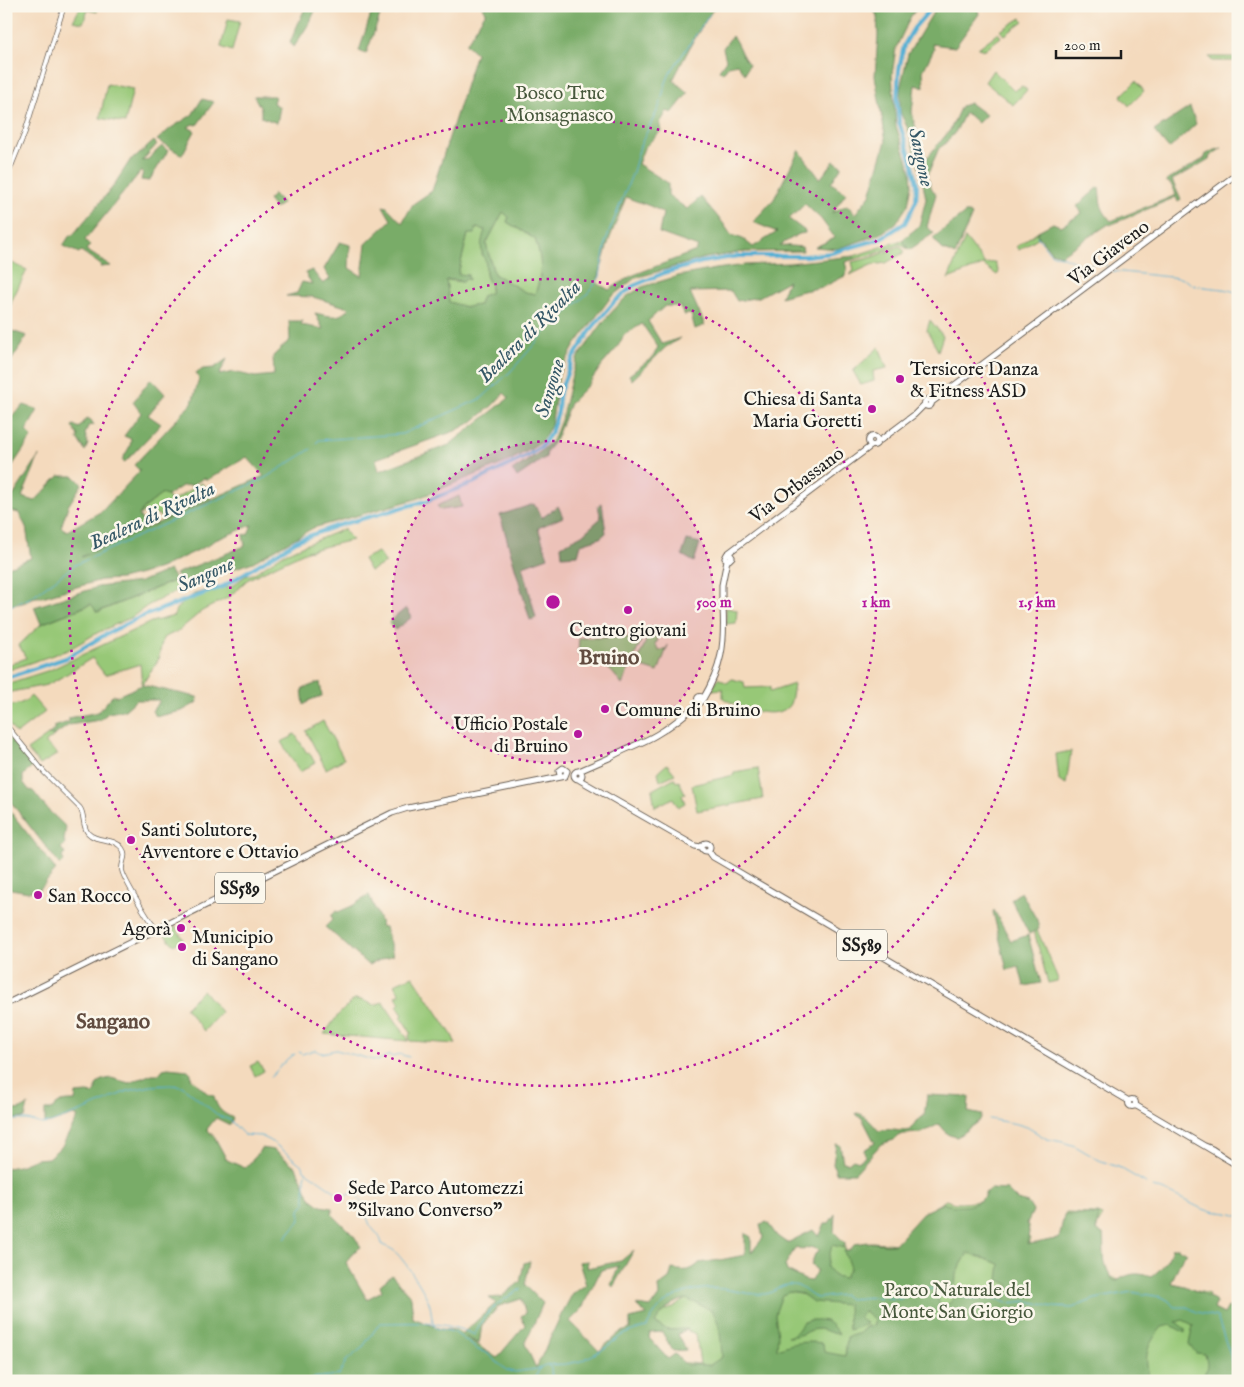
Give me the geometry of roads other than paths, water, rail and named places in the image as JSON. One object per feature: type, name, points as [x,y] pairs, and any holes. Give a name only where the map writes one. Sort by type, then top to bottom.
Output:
[{"type":"main road","name":"Via Giaveno","points":[[996,354],[1238,173]]},
{"type":"main road","name":"Via Orbassano","points":[[580,775],[616,754],[664,730],[685,716],[706,693],[716,674],[722,653],[724,632],[722,585],[730,557],[744,542],[866,450],[870,445],[868,442],[870,439],[875,438],[878,441],[888,435],[926,405],[926,400],[931,401],[996,354]]},
{"type":"main road","name":"SS589","points":[[6,1004],[392,813],[544,780],[562,774],[580,775],[694,846],[708,850],[713,857],[1129,1101],[1130,1106],[1135,1105],[1238,1166]]},
{"type":"street","points":[[6,179],[25,132],[64,6]]},
{"type":"street","points":[[6,725],[44,772],[80,808],[85,828],[90,835],[96,839],[110,841],[121,846],[124,852],[122,870],[157,930]]},
{"type":"waterway","name":"Sangone","points":[[6,678],[66,658],[108,633],[143,616],[224,586],[298,540],[336,526],[426,501],[473,483],[527,456],[541,447],[551,433],[558,412],[559,394],[573,358],[593,327],[615,301],[633,286],[664,273],[702,262],[739,256],[806,256],[831,253],[880,239],[905,223],[916,201],[917,184],[899,122],[897,100],[899,70],[904,45],[914,28],[933,6]]},
{"type":"waterway","name":"Bealera di Rivalta","points":[[315,444],[319,440],[402,434],[482,398],[511,371],[547,330],[588,293],[600,277],[606,240],[633,172],[640,146],[660,105],[670,73],[710,14]]},
{"type":"waterway","points":[[1037,236],[1050,253],[1054,255],[1079,264],[1103,263],[1108,267]]},
{"type":"waterway","points":[[1112,271],[1180,278],[1194,285],[1238,293]]},
{"type":"waterway","name":"Bealera di Rivalta","points":[[6,608],[30,598],[75,565],[265,478],[311,449]]},
{"type":"waterway","points":[[6,669],[12,676]]},
{"type":"waterway","points":[[299,1052],[302,1054],[315,1050],[321,1053],[336,1050],[377,1061],[389,1055],[393,1057],[399,1054],[409,1057]]},
{"type":"waterway","points":[[271,1077],[287,1059],[295,1054]]},
{"type":"waterway","points":[[6,1120],[27,1120],[42,1124],[51,1123],[127,1091],[151,1086],[182,1086],[219,1116],[230,1120],[244,1135],[261,1136],[271,1141],[303,1166],[304,1170],[343,1197],[353,1193],[357,1196],[362,1203],[370,1225],[379,1236],[382,1245],[392,1249],[397,1254],[420,1285],[430,1306],[432,1320],[436,1328],[454,1332],[478,1350],[487,1353],[506,1370],[514,1372],[537,1369],[545,1365],[581,1361],[602,1350],[622,1335],[647,1327],[652,1316],[668,1301],[678,1295],[700,1289],[723,1289],[765,1294],[785,1285],[794,1285],[817,1298],[844,1295],[849,1299],[874,1297],[900,1299],[919,1289],[934,1289],[948,1291],[966,1298],[998,1299],[1007,1303],[1028,1301],[1053,1307],[1072,1308],[1095,1299],[1131,1292],[1162,1297],[1174,1307],[1187,1307],[1197,1312],[1217,1317],[1234,1366],[1236,1381]]},
{"type":"waterway","points":[[989,1119],[1027,1127],[1047,1139],[1075,1146],[1146,1183]]},
{"type":"waterway","points":[[285,1238],[300,1220],[300,1210],[305,1203],[305,1174]]},
{"type":"waterway","points":[[1153,1187],[1203,1209],[1238,1216]]},
{"type":"waterway","points":[[308,1381],[313,1378],[339,1375],[346,1361],[362,1348],[380,1323],[440,1325],[463,1330],[475,1335],[488,1313],[500,1302],[521,1289]]},
{"type":"waterway","points":[[548,1365],[551,1368],[552,1381]]},
{"type":"waterway","points":[[533,1381],[540,1368]]},
{"type":"place","name":"Tersicore Danza & Fitness ASD","points":[[900,379]]},
{"type":"place","name":"Chiesa di Santa Maria Goretti","points":[[872,409]]},
{"type":"place","name":"Centro giovani","points":[[628,610]]},
{"type":"place","name":"Comune di Bruino","points":[[605,709]]},
{"type":"place","name":"Ufficio Postale di Bruino","points":[[578,734]]},
{"type":"place","name":"Santi Solutore, Avventore e Ottavio","points":[[131,840]]},
{"type":"place","name":"San Rocco","points":[[38,895]]},
{"type":"place","name":"Agorà","points":[[181,928]]},
{"type":"place","name":"Municipio di Sangano","points":[[182,947]]},
{"type":"place","name":"Sede Parco Automezzi \"Silvano Converso\"","points":[[338,1198]]},
{"type":"district","name":"Bruino","points":[[609,657]]},
{"type":"district","name":"Sangano","points":[[113,1021]]},
{"type":"park label","name":"Bosco Truc Monsagnasco","points":[[560,103]]},
{"type":"park label","name":"Parco Naturale del Monte San Giorgio","points":[[957,1300]]}]
